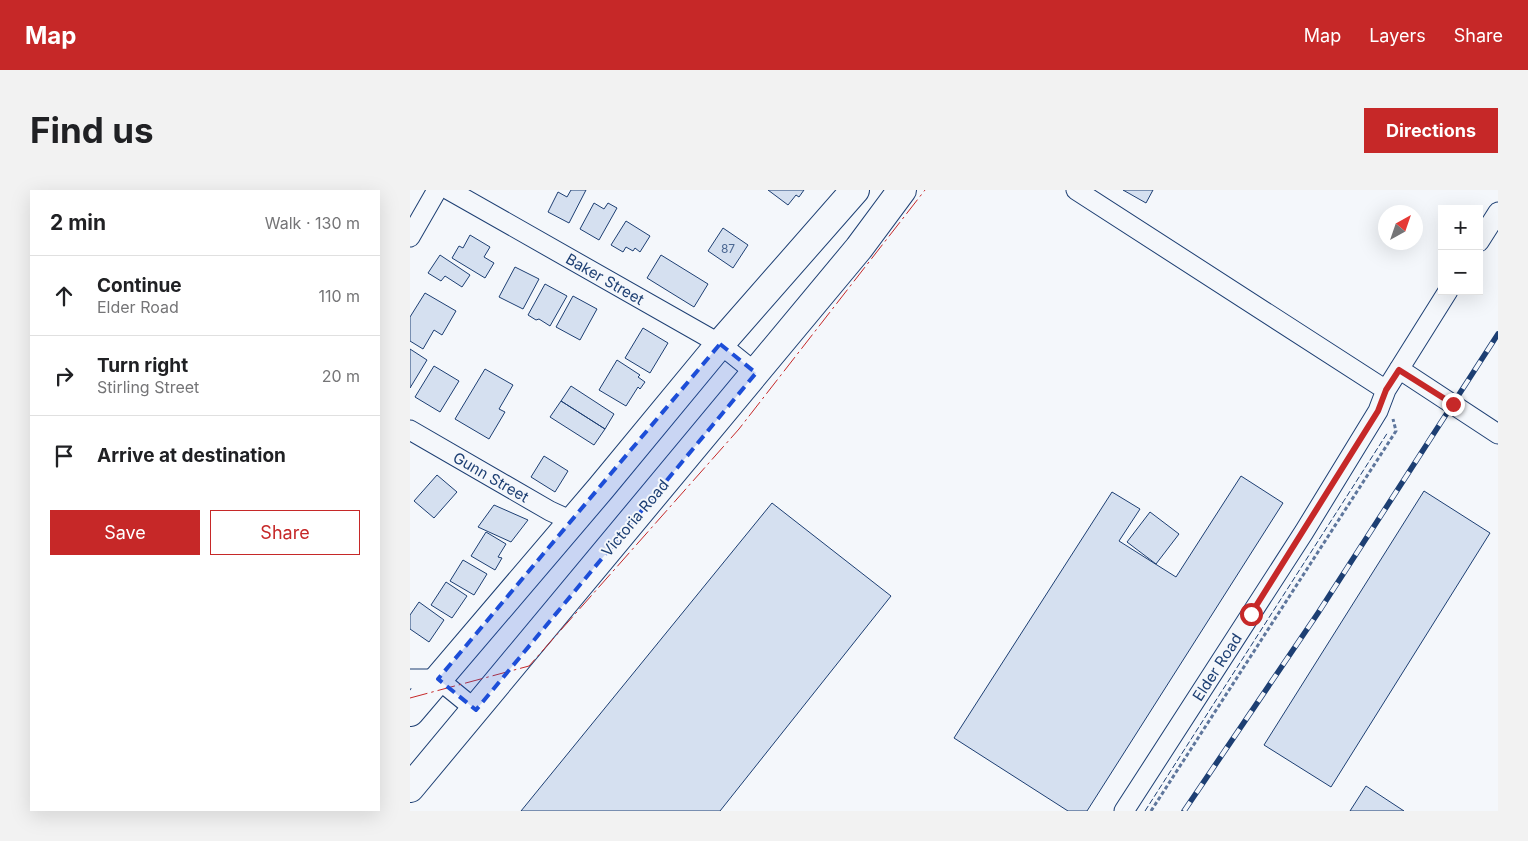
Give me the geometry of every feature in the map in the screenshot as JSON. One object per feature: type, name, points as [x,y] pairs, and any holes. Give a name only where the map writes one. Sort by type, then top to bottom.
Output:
[{"type":"highway","points":[[410,712],[720,344],[855,190]]},
{"type":"highway","name":"Victoria Road","points":[[410,788],[860,248],[902,190]]},
{"type":"street","points":[[410,237],[437,190]]},
{"type":"street","name":"Baker Street","points":[[449,190],[720,344],[756,373]]},
{"type":"street","points":[[1076,190],[1386,390]]},
{"type":"street","points":[[1483,236],[1498,212]]},
{"type":"street","name":"Elder Road","points":[[1124,811],[1309,524],[1378,411],[1386,390],[1446,295]]},
{"type":"street","points":[[1399,370],[1498,434]]},
{"type":"street","name":"Gunn Street","points":[[411,431],[550,511],[572,521]]},
{"type":"street","points":[[410,679],[438,679],[476,710]]},
{"type":"path","points":[[1151,811],[1396,431],[1386,390]]},
{"type":"highlighted area","points":[[720,344],[756,373],[476,710],[438,679]]},
{"type":"building","points":[[571,190],[586,190],[569,223],[548,212],[558,192],[567,197]]},
{"type":"building","points":[[768,190],[804,190],[799,197],[796,195],[788,205]]},
{"type":"building","points":[[1123,190],[1153,190],[1146,203]]},
{"type":"building","points":[[594,203],[604,209],[608,203],[617,208],[599,240],[580,229]]},
{"type":"building","points":[[626,221],[650,236],[640,252],[635,248],[633,251],[626,247],[623,252],[611,245]]},
{"type":"building","points":[[723,228],[748,245],[733,268],[708,251]]},
{"type":"building","points":[[470,235],[490,247],[484,257],[494,263],[485,278],[452,258],[459,246],[463,248]]},
{"type":"building","points":[[440,255],[470,275],[462,287],[445,276],[441,281],[428,273]]},
{"type":"building","points":[[661,255],[708,284],[694,307],[647,278]]},
{"type":"building","points":[[515,267],[539,279],[523,309],[499,297]]},
{"type":"building","points":[[545,284],[567,296],[550,326],[528,315]]},
{"type":"building","points":[[425,293],[456,311],[442,335],[434,330],[423,349],[410,341],[410,317]]},
{"type":"building","points":[[573,296],[597,309],[580,340],[556,327]]},
{"type":"building","points":[[643,328],[668,343],[650,373],[625,358]]},
{"type":"building","points":[[410,349],[427,360],[410,388]]},
{"type":"building","points":[[617,360],[640,375],[638,377],[645,382],[640,389],[638,387],[626,406],[599,390]]},
{"type":"building","points":[[434,366],[459,381],[440,412],[415,397]]},
{"type":"building","points":[[485,369],[513,385],[499,409],[505,412],[489,439],[455,419]]},
{"type":"building","points":[[571,386],[614,414],[605,429],[561,401]]},
{"type":"building","points":[[561,401],[605,429],[594,445],[550,417]]},
{"type":"building","points":[[544,456],[568,471],[555,492],[531,477]]},
{"type":"building","points":[[437,475],[457,492],[434,518],[414,501]]},
{"type":"building","points":[[1241,476],[1283,503],[1087,811],[1068,811],[954,738],[1112,492],[1140,509],[1119,541],[1176,577]]},
{"type":"building","points":[[1424,491],[1490,533],[1331,787],[1264,745]]},
{"type":"building","points":[[772,503],[891,596],[720,811],[521,811]]},
{"type":"building","points":[[494,505],[528,520],[511,542],[478,527]]},
{"type":"building","points":[[1150,512],[1179,534],[1156,564],[1127,542]]},
{"type":"building","points":[[486,532],[506,544],[498,557],[502,558],[495,570],[471,556]]},
{"type":"building","points":[[463,560],[487,574],[474,595],[450,581]]},
{"type":"building","points":[[446,582],[467,596],[452,618],[431,605]]},
{"type":"building","points":[[419,602],[444,620],[429,642],[410,629],[410,615]]},
{"type":"building","points":[[1366,786],[1404,811],[1350,811]]},
{"type":"railway","points":[[1184,811],[1318,613],[1498,334]]},
{"type":"fence","points":[[1145,811],[1388,432]]},
{"type":"power","points":[[410,698],[529,666],[739,429],[925,190]]},
{"type":"route","points":[[1251,614],[1378,411],[1386,390],[1399,370],[1453,404]]}]
